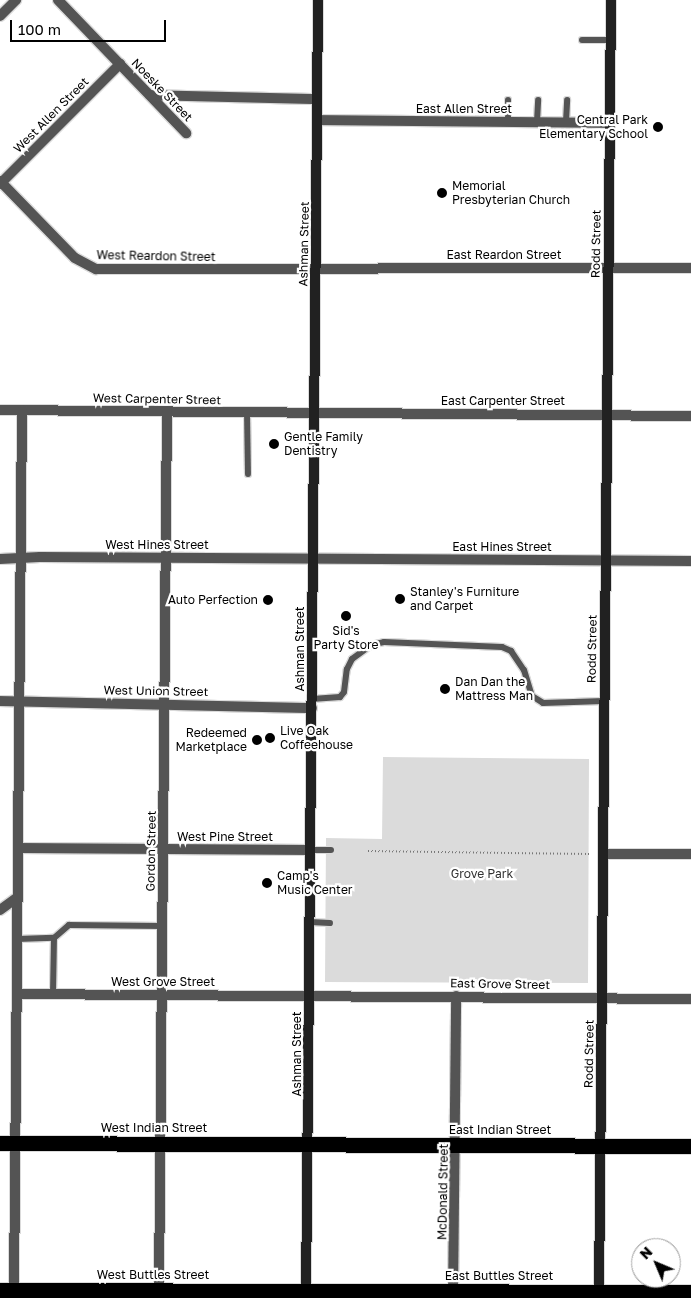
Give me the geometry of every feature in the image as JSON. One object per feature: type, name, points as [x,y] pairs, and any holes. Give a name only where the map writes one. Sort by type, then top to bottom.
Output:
[{"type":"highway","name":"West Indian Street","points":[[8,1143],[308,1144]]},
{"type":"highway","name":"East Indian Street","points":[[308,1144],[691,1146]]},
{"type":"highway","name":"West Buttles Street","points":[[7,1290],[159,1290],[306,1294]]},
{"type":"highway","name":"East Buttles Street","points":[[306,1294],[599,1295],[691,1292]]},
{"type":"street","points":[[0,16],[16,0]]},
{"type":"street","name":"Noeske Street","points":[[58,0],[186,133]]},
{"type":"street","name":"Ashman Street","points":[[306,1294],[318,0]]},
{"type":"street","name":"Rodd Street","points":[[599,1295],[611,0]]},
{"type":"street","name":"West Allen Street","points":[[0,182],[120,64]]},
{"type":"street","points":[[150,95],[317,99]]},
{"type":"street","name":"East Allen Street","points":[[317,120],[610,123]]},
{"type":"street","name":"West Reardon Street","points":[[0,182],[75,258],[89,267],[316,268]]},
{"type":"street","name":"East Reardon Street","points":[[316,268],[691,268]]},
{"type":"street","name":"West Carpenter Street","points":[[0,410],[315,412]]},
{"type":"street","points":[[7,1290],[8,1143],[17,994],[22,410]]},
{"type":"street","name":"Gordon Street","points":[[159,1290],[167,412]]},
{"type":"street","name":"East Carpenter Street","points":[[315,412],[691,416]]},
{"type":"street","name":"West Hines Street","points":[[0,559],[20,560],[40,557],[313,559]]},
{"type":"street","name":"East Hines Street","points":[[313,559],[691,561]]},
{"type":"street","name":"West Union Street","points":[[0,701],[312,704]]},
{"type":"street","name":"West Pine Street","points":[[18,848],[311,850]]},
{"type":"street","points":[[603,854],[691,854]]},
{"type":"street","points":[[0,910],[18,896]]},
{"type":"street","name":"West Grove Street","points":[[17,994],[310,996]]},
{"type":"street","name":"East Grove Street","points":[[310,996],[456,996],[691,1000]]},
{"type":"street","name":"McDonald Street","points":[[453,1294],[456,996]]},
{"type":"lane","points":[[582,40],[611,40]]},
{"type":"lane","points":[[508,100],[508,122]]},
{"type":"lane","points":[[537,122],[538,100]]},
{"type":"lane","points":[[566,122],[567,100]]},
{"type":"lane","points":[[248,412],[248,474]]},
{"type":"lane","points":[[312,704],[340,697],[344,692],[347,669],[352,659],[370,645],[384,642],[502,647],[511,651],[524,670],[532,696],[544,703],[604,701]]},
{"type":"lane","points":[[311,850],[331,850]]},
{"type":"lane","points":[[310,922],[330,923]]},
{"type":"lane","points":[[17,939],[54,938],[69,925],[162,926]]},
{"type":"lane","points":[[52,994],[54,938]]},
{"type":"path","points":[[368,851],[590,854]]},
{"type":"green space","name":"Grove Park","points":[[383,757],[589,759],[588,983],[325,982],[326,838],[382,839]]},
{"type":"place","name":"Central Park Elementary School","points":[[658,127]]},
{"type":"place","name":"Memorial Presbyterian Church","points":[[442,193]]},
{"type":"place","name":"Gentle Family Dentistry","points":[[274,444]]},
{"type":"place","name":"Stanley's Furniture and Carpet","points":[[400,599]]},
{"type":"place","name":"Auto Perfection","points":[[268,600]]},
{"type":"place","name":"Sid's Party Store","points":[[346,616]]},
{"type":"place","name":"Dan Dan the Mattress Man","points":[[445,689]]},
{"type":"place","name":"Live Oak Coffeehouse","points":[[270,738]]},
{"type":"place","name":"Redeemed Marketplace","points":[[257,740]]},
{"type":"place","name":"Camp's Music Center","points":[[267,883]]}]
